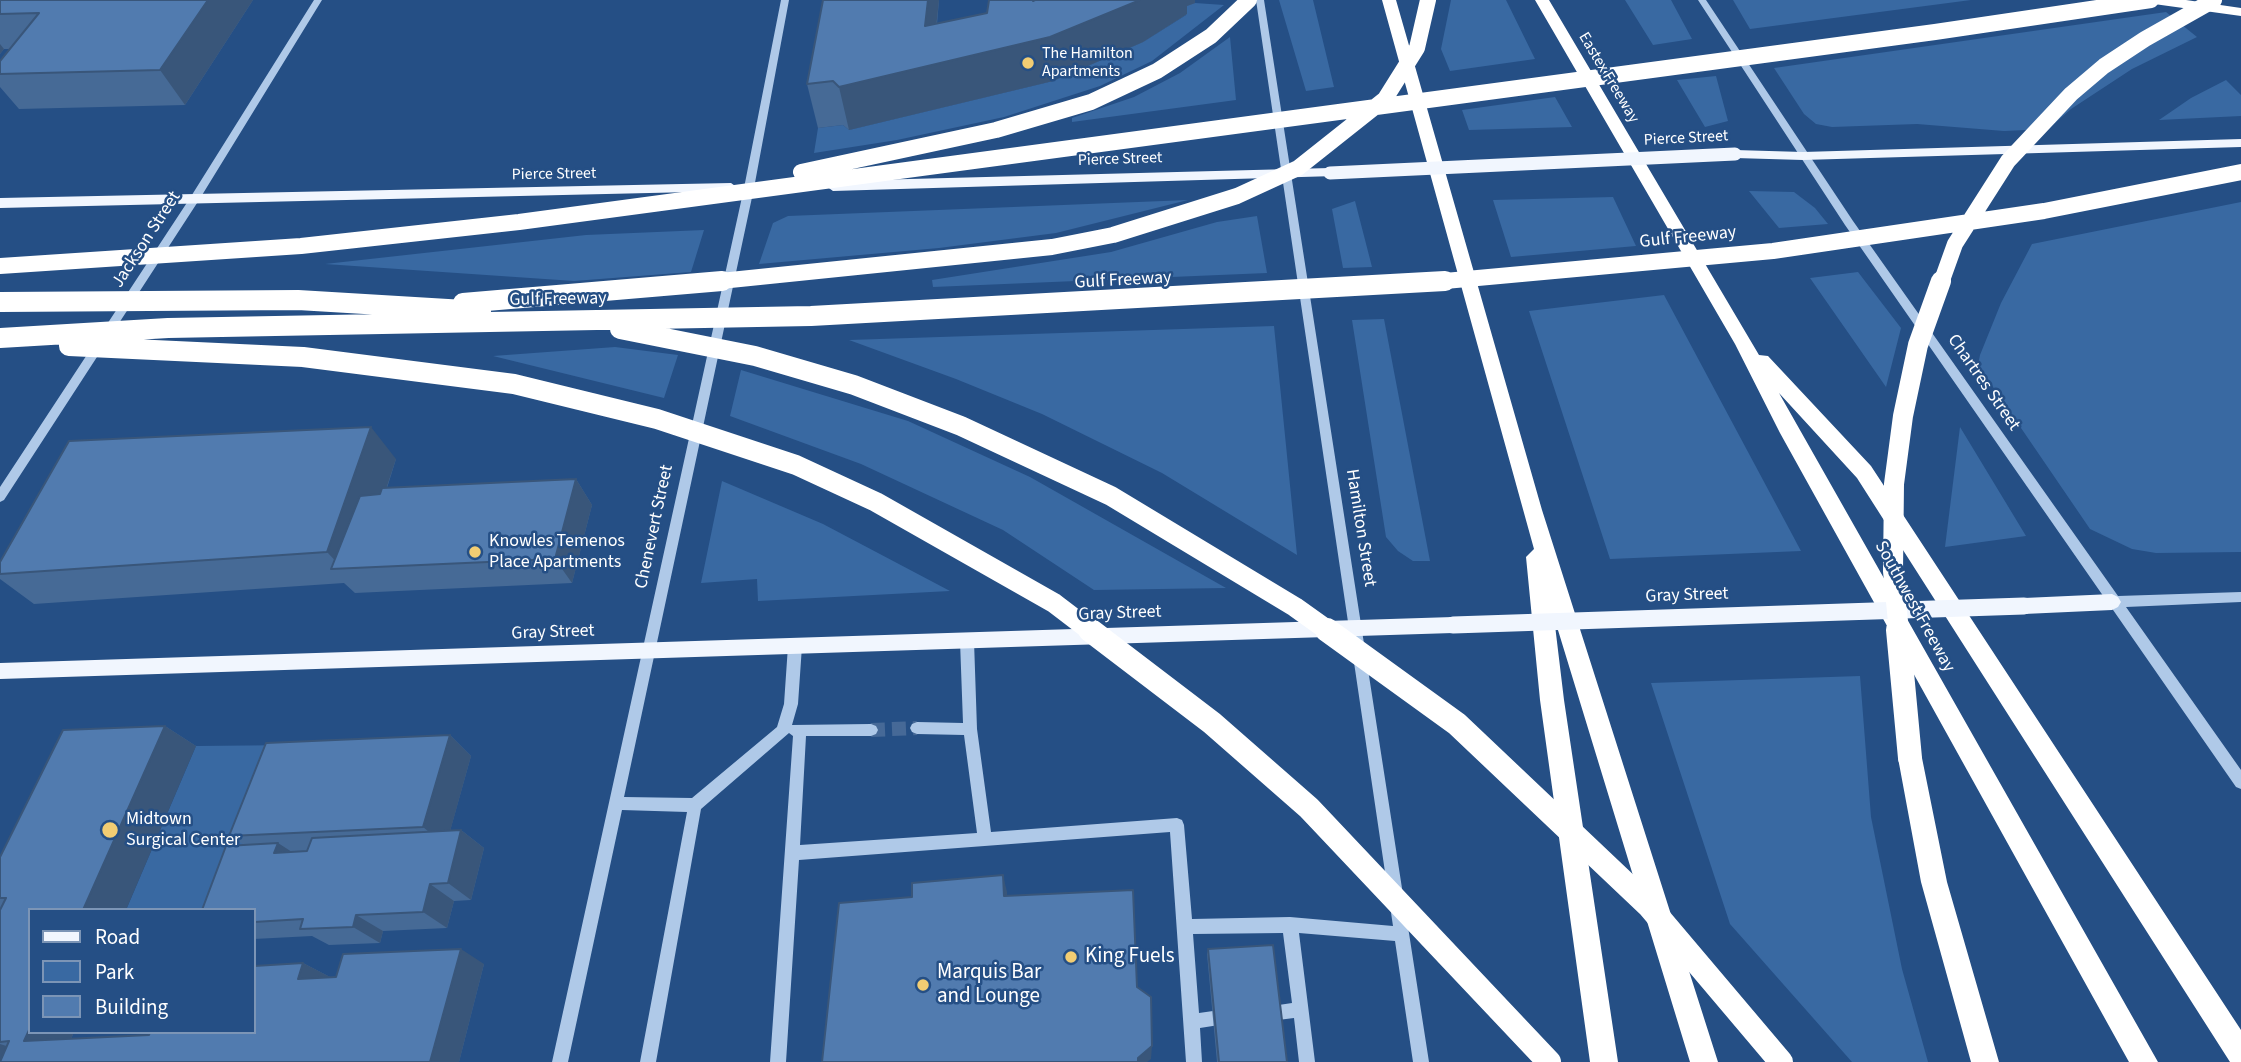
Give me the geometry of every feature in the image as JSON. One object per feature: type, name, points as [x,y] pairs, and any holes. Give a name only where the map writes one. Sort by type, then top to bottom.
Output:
[{"type":"highway","points":[[641,206],[996,130],[1091,102],[1157,71],[1190,50],[1211,36],[1249,0]]},
{"type":"highway","points":[[1390,0],[1532,510],[1704,1062]]},
{"type":"highway","points":[[168,328],[823,273],[1052,247],[1113,235],[1237,196],[1297,168],[1385,99],[1417,48],[1428,0]]},
{"type":"highway","name":"Eastex Freeway","points":[[1542,0],[1645,175]]},
{"type":"highway","points":[[0,266],[301,246],[641,206],[1935,32],[2152,0],[2241,12]]},
{"type":"highway","points":[[1985,1062],[1934,882],[1910,758],[1901,683],[1893,571],[1894,484],[1903,416],[1918,345],[1955,244],[2008,161],[2043,121],[2105,66],[2214,0]]},
{"type":"highway","name":"Gulf Freeway","points":[[0,338],[168,328],[811,317],[1350,289],[1773,251],[2044,211],[2241,172]]},
{"type":"highway","name":"Southwest Freeway","points":[[1645,175],[1744,343],[1813,475],[2144,1062]]},
{"type":"highway","points":[[0,302],[299,300],[454,308],[572,319],[755,356],[855,385],[961,426],[1111,496],[1284,600],[1457,724],[1649,906],[1781,1062]]},
{"type":"highway","points":[[1744,343],[1864,472],[2241,1054]]},
{"type":"highway","points":[[0,345],[131,347],[303,357],[514,384],[682,427],[796,465],[876,502],[1054,603],[1212,723],[1309,808],[1549,1062]]},
{"type":"highway","points":[[1532,510],[1552,700],[1604,1062]]},
{"type":"main road","name":"Pierce Street","points":[[0,203],[1330,173],[1735,154],[1803,156],[2241,143]]},
{"type":"main road","name":"Gray Street","points":[[0,671],[2112,602]]},
{"type":"street","name":"Jackson Street","points":[[0,497],[194,200],[318,0]]},
{"type":"street","name":"Chenevert Street","points":[[560,1062],[749,188],[785,0]]},
{"type":"street","name":"Hamilton Street","points":[[1260,0],[1421,1062]]},
{"type":"street","name":"Chartres Street","points":[[1702,0],[1803,156],[2112,602],[2241,782]]},
{"type":"street","name":"Gray Street","points":[[2112,602],[2241,597]]},
{"type":"street","points":[[967,640],[970,729],[985,839]]},
{"type":"street","points":[[648,1062],[695,805],[783,731],[791,704],[795,646]]},
{"type":"street","points":[[917,729],[970,729]]},
{"type":"street","points":[[778,1062],[800,730]]},
{"type":"street","points":[[783,731],[871,730]]},
{"type":"street","points":[[615,803],[695,805]]},
{"type":"street","points":[[792,853],[1177,825],[1194,1062]]},
{"type":"street","points":[[1290,925],[1307,1062]]},
{"type":"street","points":[[1185,927],[1290,925],[1401,934]]},
{"type":"street","points":[[1278,1013],[1301,1010]]},
{"type":"street","points":[[1192,1021],[1213,1018]]},
{"type":"green space","points":[[1279,0],[1313,0],[1334,87],[1306,91]]},
{"type":"green space","points":[[1451,0],[1506,0],[1535,59],[1450,71],[1441,49]]},
{"type":"green space","points":[[1625,0],[1671,0],[1692,39],[1653,45]]},
{"type":"green space","points":[[1733,0],[1971,0],[1750,29]]},
{"type":"green space","points":[[1195,3],[1224,5],[1152,61],[1100,86],[1004,117],[897,140],[814,153],[818,128],[843,125],[849,130],[1053,81],[1143,42],[1186,15],[1186,6]]},
{"type":"green space","points":[[2166,12],[2197,37],[2132,69],[2071,109],[2048,129],[2004,131],[1917,124],[1832,127],[1816,124],[1804,114],[1774,68]]},
{"type":"green space","points":[[1230,37],[1236,100],[1072,122],[1072,118],[1134,97],[1180,73]]},
{"type":"green space","points":[[1716,76],[1728,121],[1705,127],[1677,80]]},
{"type":"green space","points":[[2226,80],[2241,95],[2241,116],[2159,120],[2191,98]]},
{"type":"green space","points":[[1555,97],[1572,127],[1469,130],[1462,110]]},
{"type":"green space","points":[[1749,191],[1794,192],[1815,208],[1828,224],[1779,228]]},
{"type":"green space","points":[[1613,197],[1636,246],[1511,257],[1493,200]]},
{"type":"green space","points":[[1188,200],[1056,233],[939,248],[759,264],[773,223],[788,216]]},
{"type":"green space","points":[[1355,201],[1372,267],[1343,268],[1332,209]]},
{"type":"green space","points":[[2241,202],[2241,552],[2156,553],[2132,549],[2090,529],[1978,365],[1980,355],[2001,303],[2032,244]]},
{"type":"green space","points":[[1257,216],[1267,273],[933,287],[932,280],[1111,252],[1217,222]]},
{"type":"green space","points":[[704,230],[691,272],[574,281],[325,264],[586,235]]},
{"type":"green space","points":[[1858,272],[1901,328],[1886,387],[1810,278]]},
{"type":"green space","points":[[1664,295],[1801,551],[1610,559],[1529,311]]},
{"type":"green space","points":[[1384,319],[1430,561],[1413,561],[1398,551],[1386,537],[1352,320]]},
{"type":"green space","points":[[1274,326],[1297,555],[1162,473],[1042,414],[849,340]]},
{"type":"green space","points":[[615,347],[678,355],[664,398],[493,356]]},
{"type":"green space","points":[[741,370],[908,421],[1030,477],[1226,588],[1094,590],[1003,530],[861,464],[730,416]]},
{"type":"green space","points":[[1960,427],[2026,536],[1945,547]]},
{"type":"green space","points":[[722,481],[823,524],[950,591],[758,601],[757,579],[701,583]]},
{"type":"green space","points":[[1860,676],[1871,817],[1902,969],[1928,1062],[1852,1062],[1730,924],[1651,683]]},
{"type":"green space","points":[[299,745],[241,908],[127,908],[196,746]]},
{"type":"building","points":[[0,0],[208,0],[160,70],[0,74],[0,61],[39,13],[0,14]]},
{"type":"building","points":[[823,0],[928,0],[925,26],[987,13],[989,0],[1140,0],[1050,37],[839,87],[833,81],[807,84]]},
{"type":"building","points":[[371,427],[327,552],[0,574],[0,562],[69,441]]},
{"type":"building","points":[[576,479],[555,559],[331,569],[360,496],[380,494],[382,488]]},
{"type":"building","points":[[165,726],[84,908],[28,908],[28,1032],[24,1041],[149,1034],[256,1034],[256,966],[303,963],[298,979],[336,977],[343,954],[461,949],[430,1062],[0,1062],[9,1041],[0,1042],[0,910],[6,898],[0,898],[0,857],[63,730]]},
{"type":"building","points":[[450,735],[423,827],[229,836],[266,743]]},
{"type":"building","points":[[461,830],[448,883],[430,884],[423,912],[356,915],[353,927],[300,929],[303,919],[256,922],[256,908],[203,908],[226,846],[278,843],[274,853],[307,851],[312,838]]},
{"type":"building","points":[[1003,875],[1004,896],[1133,890],[1137,987],[1151,997],[1152,1046],[1138,1058],[1138,1062],[822,1062],[839,903],[912,897],[912,883]]},
{"type":"building","points":[[1273,945],[1287,1062],[1219,1062],[1208,949]]},
{"type":"tunnel","points":[[871,730],[917,728]]},
{"type":"place","name":"The Hamilton Apartments","points":[[1028,63]]},
{"type":"place","name":"Knowles Temenos Place Apartments","points":[[475,552]]},
{"type":"place","name":"Midtown Surgical Center","points":[[110,830]]},
{"type":"place","name":"King Fuels","points":[[1071,957]]},
{"type":"place","name":"Marquis Bar and Lounge","points":[[923,985]]}]
